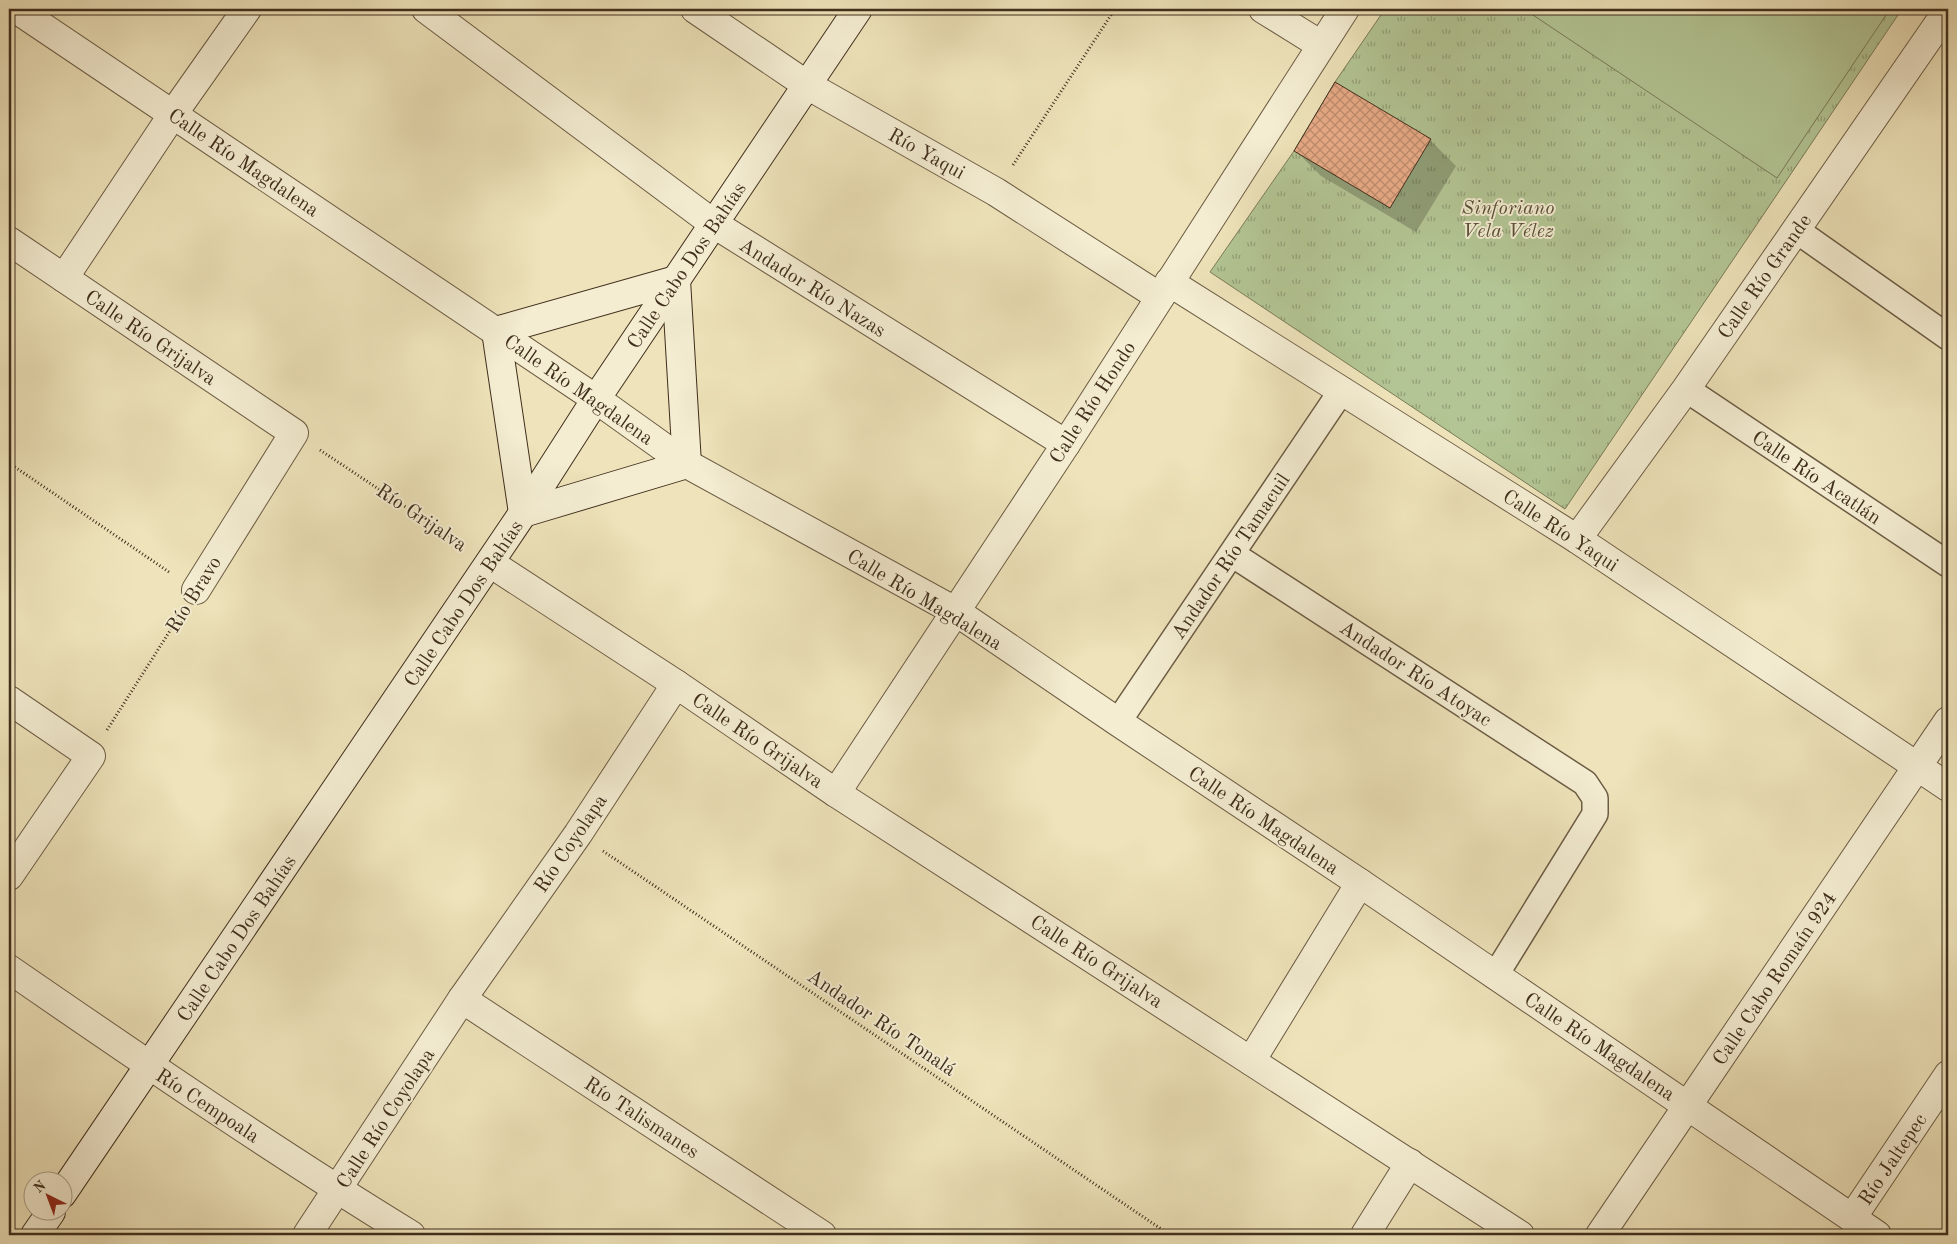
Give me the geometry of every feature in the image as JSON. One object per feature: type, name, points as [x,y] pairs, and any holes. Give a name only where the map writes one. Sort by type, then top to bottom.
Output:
[{"type":"street","name":"Calle Río Magdalena","points":[[16,9],[496,331],[687,464],[955,611],[1360,883],[1877,1235]]},
{"type":"street","points":[[64,278],[173,114],[247,9]]},
{"type":"street","name":"Andador Río Nazas","points":[[426,9],[714,224],[1066,444]]},
{"type":"street","name":"Río Yaqui","points":[[695,9],[807,85],[1164,290]]},
{"type":"street","name":"Calle Cabo Dos Bahías","points":[[72,1179],[490,563],[596,400],[858,9]]},
{"type":"street","points":[[1263,9],[1321,45]]},
{"type":"street","name":"Calle Río Hondo","points":[[836,793],[1066,444],[1345,9]]},
{"type":"street","name":"Calle Río Grande","points":[[1577,539],[1686,389],[1948,10]]},
{"type":"street","points":[[1796,230],[1948,337]]},
{"type":"street","name":"Calle Río Grijalva","points":[[9,241],[294,432]]},
{"type":"street","points":[[676,280],[687,464],[523,513],[496,331],[676,280]]},
{"type":"street","name":"Calle Río Yaqui","points":[[1164,290],[1342,390],[1577,539],[1948,786]]},
{"type":"street","name":"Calle Río Acatlán","points":[[1686,389],[1948,564]]},
{"type":"street","name":"Andador Río Tamacuil","points":[[1118,722],[1342,390]]},
{"type":"street","name":"Río Bravo","points":[[196,590],[294,432]]},
{"type":"street","name":"Andador Río Atoyac","points":[[1232,554],[1585,783],[1595,798],[1596,814],[1495,976]]},
{"type":"street","name":"Río Grijalva","points":[[490,563],[676,684]]},
{"type":"street","name":"Calle Río Grijalva","points":[[676,684],[836,793],[1520,1235]]},
{"type":"street","name":"Río Coyolapa","points":[[462,999],[578,834],[676,684]]},
{"type":"street","points":[[9,700],[91,756],[9,876]]},
{"type":"street","name":"Calle Cabo Romaín 924","points":[[1600,1235],[1948,721]]},
{"type":"street","points":[[1251,1060],[1360,883]]},
{"type":"street","name":"Río Cempoala","points":[[9,969],[149,1066],[410,1235]]},
{"type":"street","name":"Calle Río Coyolapa","points":[[308,1235],[462,999]]},
{"type":"street","name":"Río Talismanes","points":[[462,999],[822,1235]]},
{"type":"street","name":"Río Jaltepec","points":[[1852,1218],[1948,1075]]},
{"type":"street","points":[[1365,1235],[1410,1163]]},
{"type":"street","points":[[35,1235],[44,1222]]},
{"type":"path","points":[[996,192],[1115,9]]},
{"type":"path","name":"Río Grijalva","points":[[294,432],[490,563]]},
{"type":"path","points":[[9,463],[196,590]]},
{"type":"path","name":"Río Bravo","points":[[91,756],[196,590]]},
{"type":"path","name":"Andador Río Tonalá","points":[[578,834],[1170,1235]]},
{"type":"green space","name":"Sinforiano Vela Vélez","points":[[1385,9],[1902,9],[1565,509],[1210,272],[1294,151],[1335,82]]},
{"type":"green space","points":[[1524,9],[1890,9],[1777,178]]},
{"type":"building","points":[[1335,82],[1431,139],[1390,208],[1294,151]]}]
